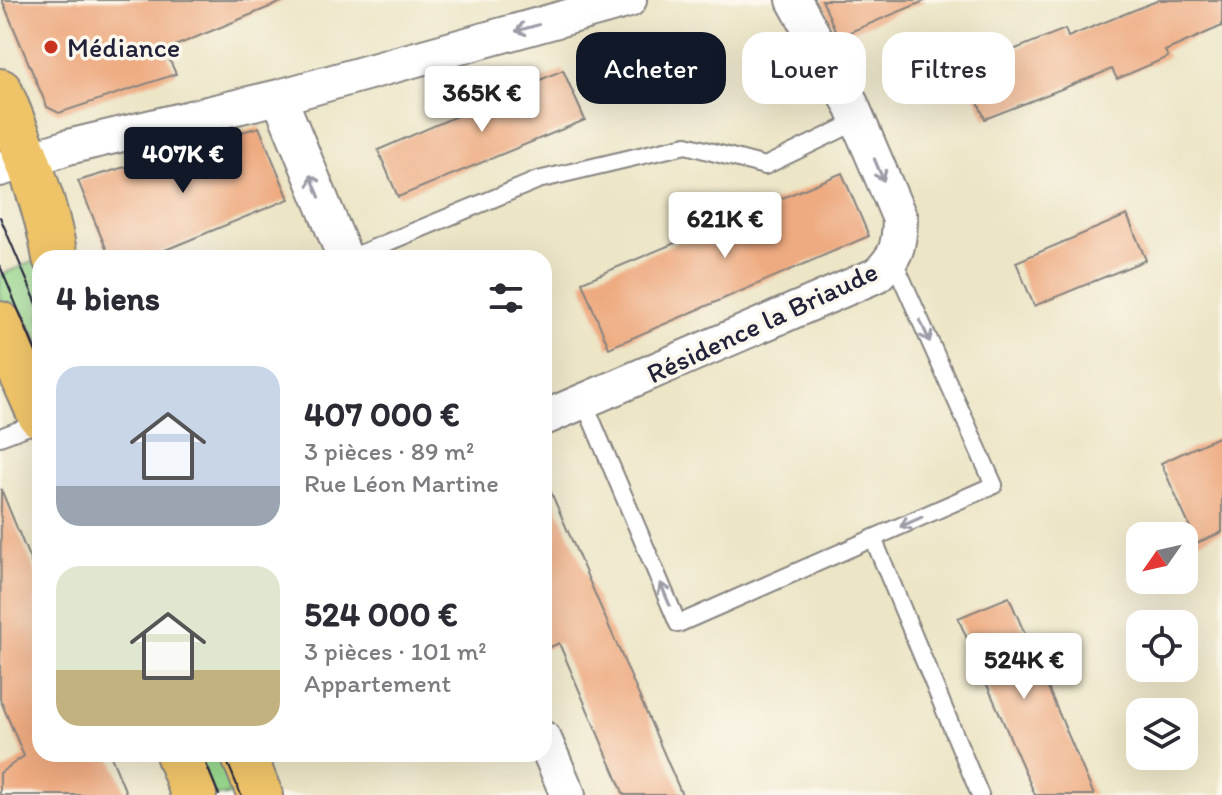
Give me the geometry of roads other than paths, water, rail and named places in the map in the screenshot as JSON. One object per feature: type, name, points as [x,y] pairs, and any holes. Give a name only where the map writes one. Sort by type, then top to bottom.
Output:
[{"type":"main road","points":[[0,91],[14,164],[52,239],[54,250]]},
{"type":"main road","points":[[0,324],[32,397]]},
{"type":"main road","points":[[181,762],[194,795]]},
{"type":"main road","points":[[246,762],[260,795]]},
{"type":"street","points":[[14,164],[68,147],[279,97],[629,0]]},
{"type":"street","name":"Résidence la Briaude","points":[[552,415],[877,275],[893,259],[900,239],[900,219],[858,121],[794,0]]},
{"type":"street","points":[[279,97],[344,250]]},
{"type":"street","points":[[552,758],[568,795]]},
{"type":"lane","points":[[367,250],[538,180],[686,145],[765,166],[858,121]]},
{"type":"lane","points":[[584,402],[678,624],[994,485],[893,259]]},
{"type":"lane","points":[[0,437],[32,425]]},
{"type":"lane","points":[[873,538],[980,795]]},
{"type":"tram line","points":[[0,217],[32,292]]},
{"type":"tram line","points":[[0,266],[32,343]]},
{"type":"tram line","points":[[205,762],[219,795]]},
{"type":"tram line","points":[[227,762],[241,795]]},
{"type":"place","name":"Médiance","points":[[51,47]]}]
